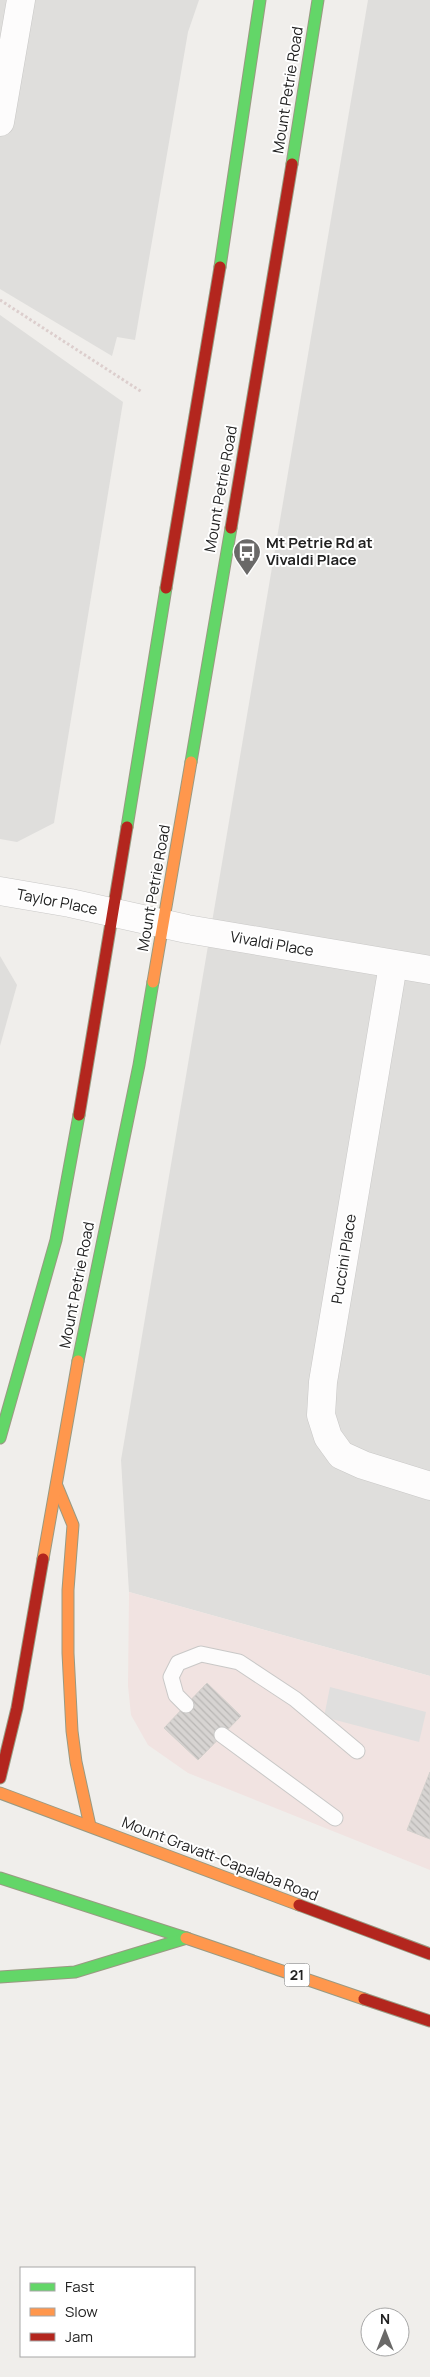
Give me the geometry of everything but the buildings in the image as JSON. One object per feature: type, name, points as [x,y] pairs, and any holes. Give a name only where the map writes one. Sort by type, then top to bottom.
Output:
[{"type":"main road","name":"Mount Petrie Road","points":[[0,1438],[33,1332],[58,1236],[114,913],[211,328],[260,0]]},
{"type":"main road","name":"Mount Petrie Road","points":[[0,1778],[17,1708],[86,1318],[139,1064],[268,310],[318,0]]},
{"type":"main road","points":[[57,1486],[72,1526],[68,1590],[68,1653],[72,1731],[76,1762],[90,1826]]},
{"type":"main road","name":"Mount Gravatt-Capalaba Road","points":[[0,1793],[430,1954]]},
{"type":"main road","name":"21","points":[[0,1878],[187,1938],[430,2021]]},
{"type":"main road","points":[[0,1978],[74,1972],[187,1938]]},
{"type":"street","points":[[0,122],[21,0]]},
{"type":"street","name":"Taylor Place","points":[[0,891],[114,913]]},
{"type":"street","name":"Vivaldi Place","points":[[114,913],[163,924],[430,970]]},
{"type":"street","name":"Puccini Place","points":[[393,965],[323,1382],[321,1415],[328,1437],[341,1455],[364,1465],[430,1486]]},
{"type":"lane","points":[[186,1705],[176,1695],[171,1677],[178,1663],[200,1654],[239,1662],[295,1699],[357,1751]]},
{"type":"lane","points":[[222,1736],[335,1818]]},
{"type":"path","points":[[0,300],[142,392]]},
{"type":"shaded area","points":[[0,0],[199,0],[188,32],[135,340],[117,337],[112,356],[0,289]]},
{"type":"shaded area","points":[[368,0],[430,0],[430,1676],[129,1592],[121,1460]]},
{"type":"shaded area","points":[[0,315],[123,402],[54,823],[17,842],[0,839]]},
{"type":"shaded area","points":[[0,956],[17,985],[0,1046]]},
{"type":"shaded area","points":[[129,1592],[430,1676],[430,1870],[188,1773],[148,1745],[131,1715],[128,1686]]},
{"type":"shaded area","points":[[330,1687],[426,1712],[419,1742],[324,1717]]},
{"type":"traffic: fast","points":[[220,267],[260,0]]},
{"type":"traffic: fast","points":[[292,164],[318,0]]},
{"type":"traffic: fast","points":[[191,762],[231,528]]},
{"type":"traffic: fast","points":[[127,827],[166,588]]},
{"type":"traffic: fast","points":[[78,1361],[139,1065],[153,982]]},
{"type":"traffic: fast","points":[[0,1438],[56,1240],[79,1115]]},
{"type":"traffic: fast","points":[[0,1878],[186,1938]]},
{"type":"traffic: fast","points":[[0,1977],[75,1972],[187,1938]]},
{"type":"traffic: slow","points":[[153,982],[191,762]]},
{"type":"traffic: slow","points":[[43,1559],[78,1361]]},
{"type":"traffic: slow","points":[[57,1486],[73,1525],[68,1590],[68,1653],[72,1731],[76,1762],[90,1826]]},
{"type":"traffic: slow","points":[[0,1793],[299,1905]]},
{"type":"traffic: slow","points":[[186,1938],[364,1999]]},
{"type":"traffic: jam","points":[[231,528],[292,164]]},
{"type":"traffic: jam","points":[[166,588],[220,267]]},
{"type":"traffic: jam","points":[[79,1115],[127,827]]},
{"type":"traffic: jam","points":[[0,1778],[17,1708],[43,1559]]},
{"type":"traffic: jam","points":[[299,1905],[430,1954]]},
{"type":"traffic: jam","points":[[364,1999],[430,2021]]},
{"type":"place","name":"Mt Petrie Rd at Vivaldi Place","points":[[247,576]]}]
